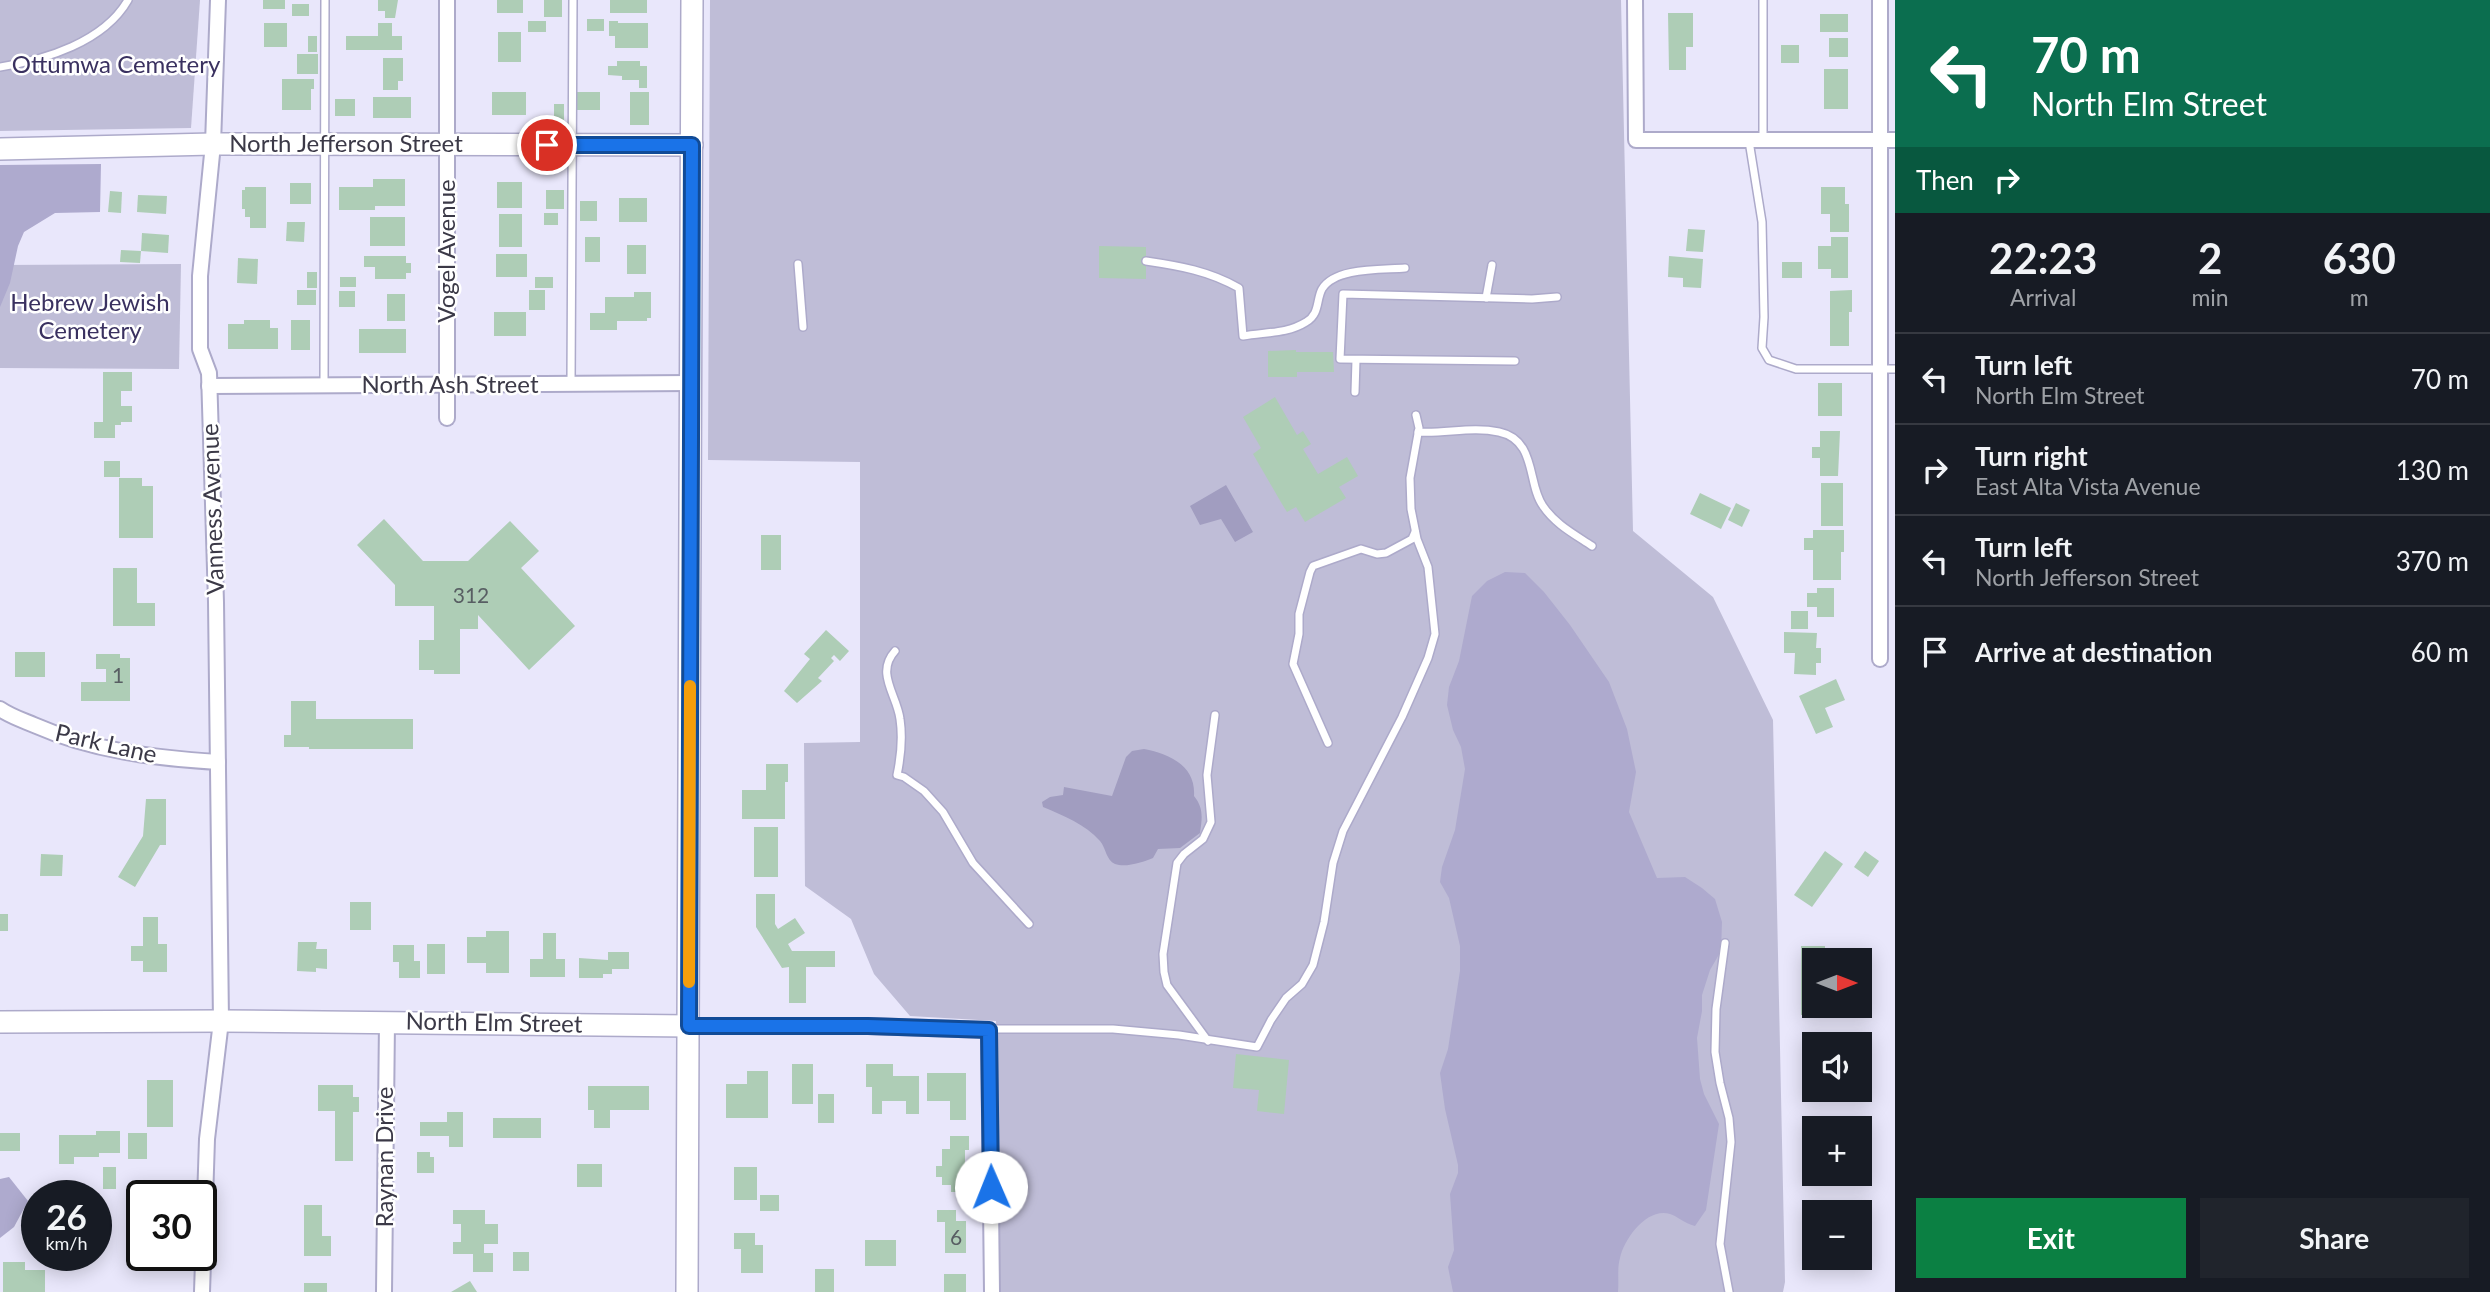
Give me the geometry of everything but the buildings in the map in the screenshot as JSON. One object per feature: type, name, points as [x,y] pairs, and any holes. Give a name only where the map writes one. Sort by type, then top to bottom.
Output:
[{"type":"street","name":"Vanness Avenue","points":[[202,1292],[207,1139],[221,1021],[216,602],[209,373],[200,349],[200,276],[212,144],[218,0]]},
{"type":"street","name":"Vogel Avenue","points":[[447,0],[447,418]]},
{"type":"street","points":[[687,1292],[692,0]]},
{"type":"street","points":[[1635,0],[1636,140],[1888,140]]},
{"type":"street","points":[[1880,0],[1888,140],[1888,369],[1880,659]]},
{"type":"street","name":"North Jefferson Street","points":[[0,149],[212,144],[692,145]]},
{"type":"street","name":"North Ash Street","points":[[209,386],[691,383]]},
{"type":"street","name":"Park Lane","points":[[0,709],[54,734],[110,750],[158,758],[218,762]]},
{"type":"street","name":"North Elm Street","points":[[0,1022],[387,1022],[868,1026],[989,1030]]},
{"type":"street","name":"Raynan Drive","points":[[384,1292],[387,1022]]},
{"type":"street","points":[[989,1030],[992,1292]]},
{"type":"lane","points":[[0,67],[30,63],[70,47],[106,27],[128,0]]},
{"type":"lane","points":[[324,386],[325,0]]},
{"type":"lane","points":[[571,384],[573,0]]},
{"type":"lane","points":[[1763,0],[1756,140],[1762,222],[1762,348],[1769,360],[1796,369],[1888,369]]},
{"type":"lane","points":[[1146,261],[1192,268],[1217,276],[1239,288],[1242,336],[1284,331],[1308,321],[1317,310],[1322,289],[1334,278],[1353,272],[1405,268]]},
{"type":"lane","points":[[798,264],[803,327]]},
{"type":"lane","points":[[1486,298],[1492,265]]},
{"type":"lane","points":[[1515,361],[1340,359],[1343,294],[1557,297]]},
{"type":"lane","points":[[1355,392],[1356,359]]},
{"type":"lane","points":[[989,1030],[1113,1029],[1179,1035],[1257,1047],[1286,999],[1302,984],[1313,965],[1324,922],[1333,863],[1343,831],[1402,717],[1428,658],[1435,634],[1428,567],[1410,509],[1410,478],[1418,432],[1416,415]]},
{"type":"lane","points":[[1418,432],[1496,431],[1510,435],[1522,448],[1532,467],[1538,498],[1544,508],[1560,525],[1592,546]]},
{"type":"lane","points":[[1328,743],[1293,664],[1299,634],[1299,614],[1310,572],[1313,566],[1361,549],[1377,554],[1386,553],[1412,539],[1416,532]]},
{"type":"lane","points":[[895,651],[889,657],[886,672],[900,715],[901,755],[897,775],[924,791],[943,812],[974,863],[1029,924]]},
{"type":"lane","points":[[1208,1041],[1167,985],[1163,954],[1177,863],[1203,839],[1211,822],[1207,775],[1215,715]]},
{"type":"lane","points":[[1724,943],[1716,1009],[1715,1052],[1729,1118],[1731,1142],[1720,1244],[1729,1292]]},
{"type":"green space","name":"Ottumwa Cemetery","points":[[0,0],[200,0],[191,128],[0,131]]},
{"type":"green space","points":[[710,0],[1621,0],[1633,531],[1713,597],[1773,720],[1785,1282],[1783,1292],[998,1292],[996,1021],[910,1016],[874,974],[851,919],[805,886],[804,743],[860,742],[860,462],[708,460]]},
{"type":"green space","name":"Hebrew Jewish Cemetery","points":[[181,264],[179,369],[0,368],[0,265]]},
{"type":"shaded area","points":[[101,164],[100,212],[55,213],[24,232],[10,283],[0,307],[0,165]]},
{"type":"shaded area","points":[[1226,485],[1253,532],[1235,542],[1221,519],[1200,525],[1190,506]]},
{"type":"shaded area","points":[[1505,572],[1525,573],[1544,592],[1609,682],[1627,729],[1636,772],[1629,812],[1657,878],[1685,877],[1702,888],[1715,899],[1722,922],[1721,951],[1710,970],[1702,995],[1697,1038],[1700,1079],[1704,1094],[1719,1124],[1706,1210],[1695,1226],[1673,1215],[1661,1213],[1653,1215],[1638,1226],[1622,1250],[1618,1292],[1453,1292],[1448,1267],[1454,1250],[1450,1194],[1458,1173],[1458,1165],[1440,1073],[1448,1049],[1460,971],[1460,946],[1449,898],[1440,882],[1442,867],[1455,830],[1465,769],[1461,747],[1453,730],[1447,705],[1472,596],[1487,581]]},
{"type":"shaded area","points":[[1144,749],[1172,758],[1186,769],[1201,809],[1200,833],[1180,848],[1158,849],[1153,858],[1119,865],[1110,860],[1100,841],[1088,830],[1043,807],[1042,802],[1050,797],[1063,795],[1064,787],[1112,796],[1126,757],[1132,751]]},
{"type":"shaded area","points":[[9,1177],[21,1192],[21,1214],[14,1227],[0,1238],[0,1179]]},
{"type":"slow traffic","points":[[689,982],[690,686]]},
{"type":"route","points":[[547,145],[692,145],[689,1026],[868,1026],[989,1030],[991,1187]]}]
